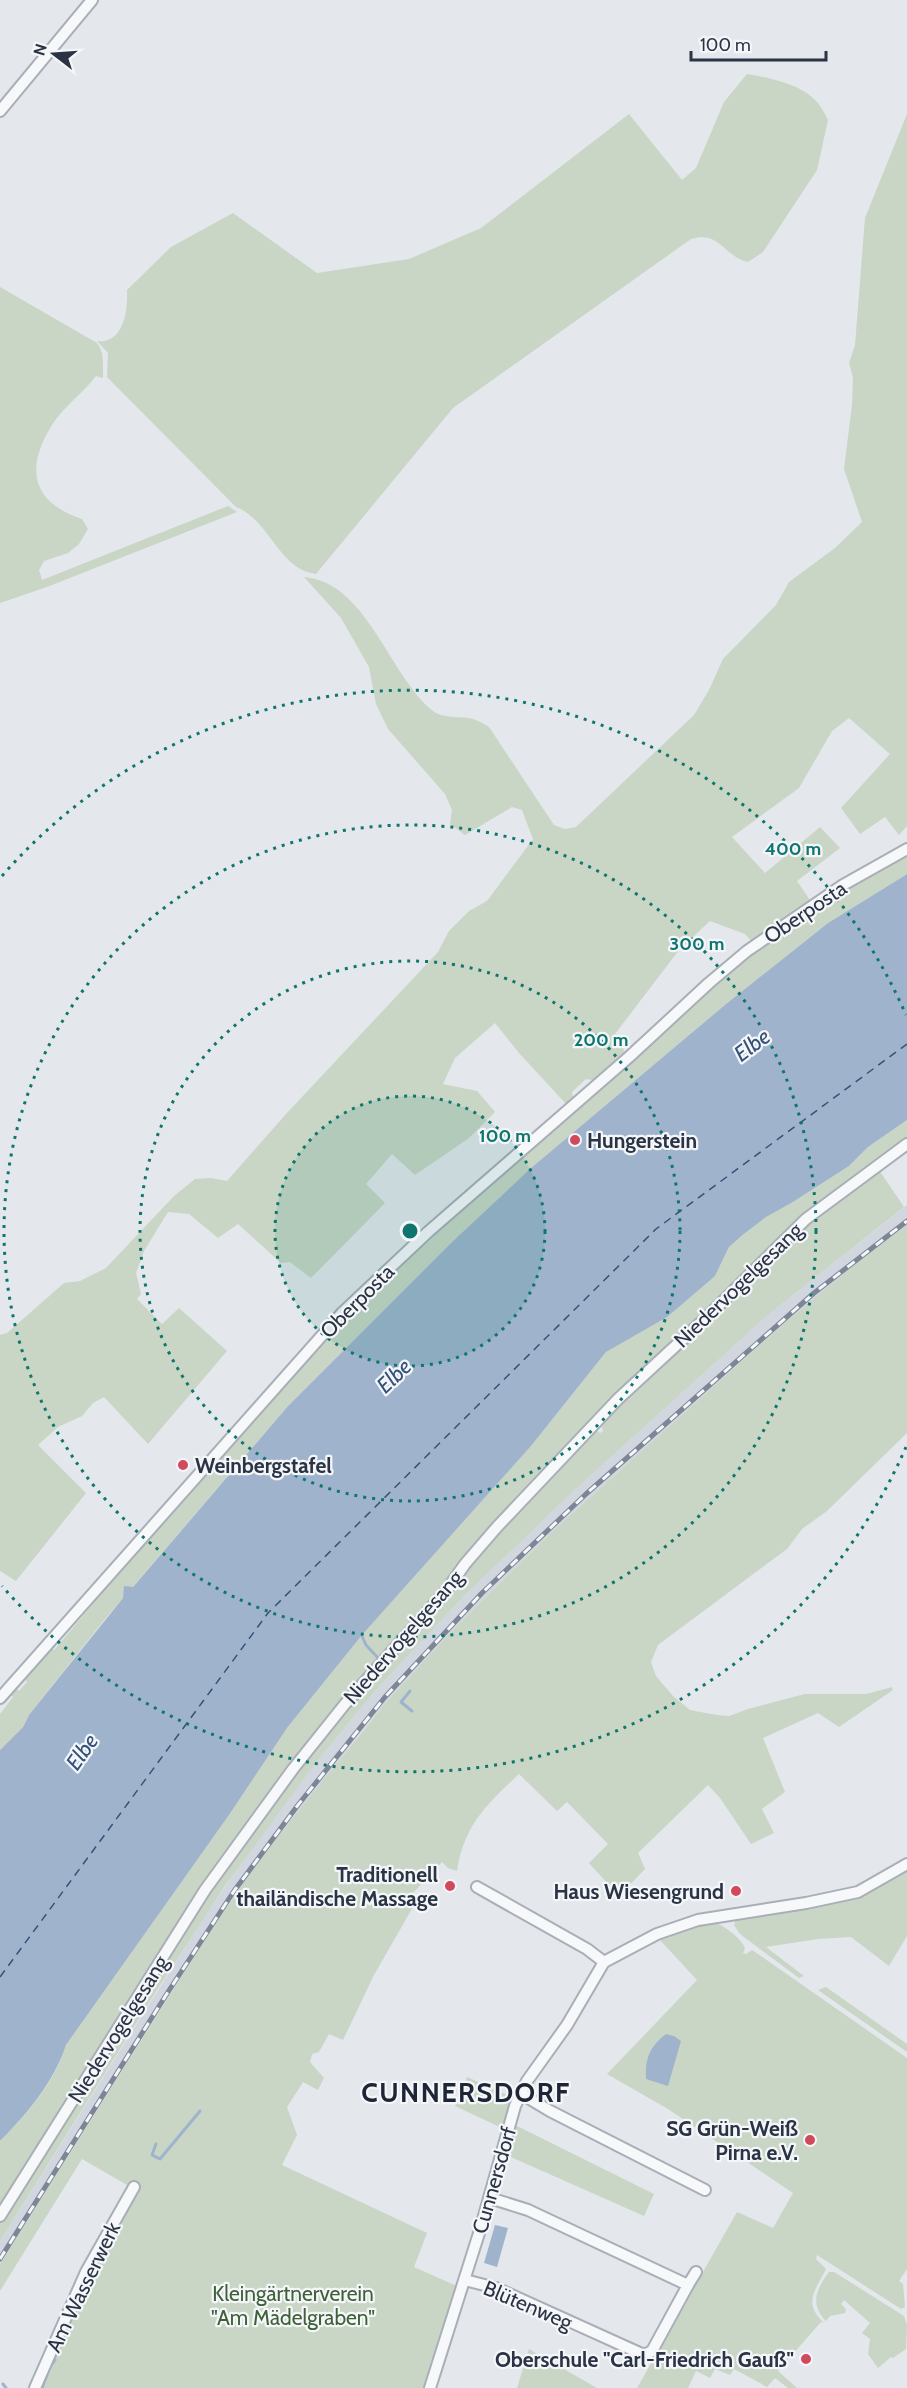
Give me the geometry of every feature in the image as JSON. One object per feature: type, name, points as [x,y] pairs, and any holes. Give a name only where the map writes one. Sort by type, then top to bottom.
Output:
[{"type":"street","points":[[0,111],[92,0]]},
{"type":"street","name":"Oberposta","points":[[0,1698],[342,1313],[428,1232],[747,951],[843,885],[907,849]]},
{"type":"street","name":"Niedervogelgesang","points":[[0,2216],[205,1890],[293,1769],[345,1704],[446,1591],[465,1564],[497,1527],[618,1399],[717,1307],[806,1219],[907,1144]]},
{"type":"street","points":[[477,1887],[587,1949],[604,1962],[677,1926],[698,1920],[806,1903],[858,1892],[907,1864]]},
{"type":"street","name":"Cunnersdorf","points":[[430,2388],[465,2280],[490,2198],[508,2127],[520,2093],[536,2066],[567,2025],[604,1962]]},
{"type":"street","points":[[520,2093],[550,2111],[705,2190]]},
{"type":"street","name":"Am Wasserwerk","points":[[35,2388],[86,2272],[134,2187]]},
{"type":"street","points":[[490,2198],[528,2210],[688,2285]]},
{"type":"street","name":"Blütenweg","points":[[465,2280],[496,2288],[644,2355],[652,2351],[696,2272]]},
{"type":"shaded area","points":[[907,1205],[907,1225],[783,1324],[554,1530],[452,1631],[388,1700],[214,1925],[0,2264],[0,2241],[201,1922],[256,1842],[314,1765],[375,1691],[466,1594],[578,1487],[768,1315]]},
{"type":"green space","points":[[747,74],[775,80],[803,91],[818,103],[828,120],[817,170],[763,252],[748,262],[733,255],[709,238],[691,239],[453,408],[316,574],[293,564],[257,522],[236,507],[107,377],[108,353],[97,341],[113,337],[119,331],[127,307],[127,290],[171,247],[233,213],[317,273],[409,259],[481,228],[629,114],[682,180],[696,168],[724,102]]},
{"type":"green space","points":[[907,114],[907,826],[899,835],[885,817],[860,834],[841,808],[890,754],[849,718],[832,731],[799,788],[732,837],[765,873],[820,827],[840,848],[797,881],[812,903],[753,943],[745,934],[710,921],[679,950],[615,1034],[627,1056],[597,1081],[586,1079],[572,1092],[574,1102],[567,1105],[495,1023],[455,1058],[443,1084],[477,1091],[495,1112],[469,1138],[415,1175],[392,1154],[366,1184],[385,1203],[311,1278],[290,1262],[281,1263],[238,1224],[218,1238],[189,1214],[168,1212],[144,1251],[136,1273],[141,1294],[137,1299],[162,1324],[179,1308],[227,1351],[148,1444],[104,1397],[93,1403],[82,1416],[58,1427],[38,1445],[86,1493],[16,1581],[0,1571],[0,1335],[7,1333],[64,1283],[80,1281],[106,1268],[174,1196],[195,1179],[211,1178],[227,1181],[286,1114],[438,952],[449,931],[469,911],[487,901],[533,839],[522,810],[512,807],[465,835],[450,824],[452,810],[445,794],[388,729],[376,704],[369,667],[341,618],[304,577],[326,583],[345,595],[361,612],[417,695],[433,711],[447,716],[473,719],[489,727],[554,825],[565,829],[576,827],[694,715],[709,690],[723,659],[776,605],[789,582],[835,548],[862,522],[844,469],[852,405],[853,378],[849,363],[855,345],[865,218]]},
{"type":"green space","points":[[0,287],[97,343],[103,358],[103,378],[96,376],[62,412],[43,441],[38,455],[36,469],[43,493],[65,512],[82,519],[88,529],[79,544],[68,553],[44,561],[39,570],[42,580],[228,506],[237,512],[47,587],[0,603]]},
{"type":"green space","points":[[907,853],[907,874],[828,923],[726,1004],[531,1168],[451,1243],[288,1406],[105,1619],[29,1715],[23,1727],[0,1750],[0,1714],[13,1697],[8,1693],[14,1687],[19,1691],[27,1682],[22,1676],[48,1645],[54,1650],[94,1603],[92,1600],[342,1318],[430,1235],[749,953],[844,887]]},
{"type":"green space","points":[[907,1120],[907,1141],[748,1273],[605,1407],[494,1525],[443,1590],[290,1769],[0,2210],[0,2141],[39,2097],[55,2072],[66,2045],[229,1815],[287,1728],[362,1635],[531,1446],[606,1352],[715,1276],[729,1247],[766,1216],[793,1202],[849,1166],[868,1147]]},
{"type":"green space","points":[[879,1170],[904,1207],[768,1315],[578,1487],[466,1594],[375,1691],[314,1765],[225,1886],[0,2241],[0,2221],[208,1891],[295,1771],[505,1525],[596,1430],[600,1433],[603,1431],[601,1424],[620,1401],[737,1295],[746,1291],[758,1273],[809,1221]]},
{"type":"green space","name":"Kleingärtnerverein \"Am Mädelgraben\"","points":[[907,1225],[907,1433],[827,1511],[802,1529],[787,1549],[658,1645],[651,1662],[656,1676],[673,1696],[690,1710],[717,1715],[729,1716],[805,1694],[866,1694],[892,1687],[893,1690],[839,1727],[818,1713],[763,1738],[785,1792],[762,1809],[774,1833],[751,1844],[720,1798],[708,1785],[638,1853],[645,1869],[619,1896],[589,1863],[608,1844],[567,1802],[557,1811],[519,1774],[487,1806],[471,1828],[460,1855],[457,1871],[448,1868],[442,1862],[413,1893],[417,1900],[374,1975],[343,2040],[329,2034],[319,2052],[312,2054],[310,2062],[324,2078],[318,2090],[303,2082],[287,2107],[297,2135],[282,2165],[427,2233],[414,2267],[459,2287],[426,2388],[37,2388],[88,2274],[134,2189],[82,2159],[0,2291],[0,2264],[214,1925],[268,1849],[388,1700],[452,1631],[554,1530],[783,1324]]},
{"type":"green space","points":[[907,1867],[907,1936],[889,1966],[851,1937],[818,1939],[766,1947],[804,1976],[799,1978],[740,1934],[734,1925],[736,1919],[742,1916],[837,1903],[860,1896]]},
{"type":"green space","name":"SG Grün-Weiß Pirna e.V.","points":[[711,1920],[739,1939],[745,1948],[743,1953],[746,1954],[752,1950],[907,2058],[907,2269],[899,2281],[903,2284],[905,2307],[901,2309],[817,2255],[816,2259],[826,2269],[815,2290],[812,2302],[817,2316],[824,2323],[821,2322],[778,2371],[797,2388],[788,2388],[775,2378],[767,2387],[734,2369],[730,2375],[715,2369],[710,2378],[696,2371],[688,2388],[637,2388],[737,2212],[773,2228],[793,2193],[668,2109],[607,2074],[697,1980],[659,1939]]},
{"type":"green space","points":[[826,1987],[907,2044],[907,2052],[818,1990]]},
{"type":"green space","points":[[467,2077],[514,2098],[504,2129],[455,2106]]},
{"type":"green space","points":[[513,2124],[654,2194],[644,2216],[504,2154]]},
{"type":"green space","points":[[829,2272],[834,2272],[904,2316],[907,2325],[906,2349],[893,2358],[891,2357],[878,2368],[868,2354],[870,2339],[862,2333],[870,2323],[844,2300],[841,2304],[846,2309],[845,2313],[830,2316],[826,2321],[816,2302],[818,2290]]},
{"type":"green space","points":[[529,2349],[597,2388],[517,2388]]},
{"type":"water","name":"Elbe","points":[[907,874],[907,1120],[868,1147],[849,1166],[766,1217],[744,1234],[729,1247],[715,1276],[667,1317],[606,1352],[531,1446],[362,1635],[287,1728],[229,1815],[66,2045],[61,2059],[39,2097],[0,2141],[0,1750],[23,1727],[29,1715],[123,1598],[124,1586],[133,1587],[288,1406],[451,1243],[531,1168],[726,1004],[828,923]]},
{"type":"water","points":[[666,2034],[681,2041],[668,2086],[646,2079],[649,2054]]},
{"type":"water","points":[[495,2225],[508,2228],[497,2267],[484,2263]]},
{"type":"waterway","points":[[361,1634],[366,1645],[379,1659]]},
{"type":"waterway","points":[[410,1691],[401,1702],[412,1711]]},
{"type":"waterway","points":[[156,2144],[152,2155],[160,2159],[200,2111]]},
{"type":"waterway","points":[[42,2388],[50,2366],[55,2360]]},
{"type":"waterway","points":[[3,2384],[6,2388]]},
{"type":"ferry route","points":[[0,1977],[268,1613],[656,1229],[907,1044]]},
{"type":"railway","points":[[0,2259],[234,1891],[298,1805],[385,1697],[482,1593],[586,1494],[814,1293],[907,1221]]},
{"type":"place","name":"Hungerstein","points":[[575,1140]]},
{"type":"place","name":"Weinbergstafel","points":[[183,1465]]},
{"type":"place","name":"Traditionell thailändische Massage","points":[[450,1886]]},
{"type":"place","name":"Haus Wiesengrund","points":[[736,1891]]},
{"type":"place","name":"SG Grün-Weiß Pirna e.V.","points":[[810,2140]]},
{"type":"place","name":"Oberschule \"Carl-Friedrich Gauß\"","points":[[806,2359]]},
{"type":"district","name":"CUNNERSDORF","points":[[466,2092]]}]
